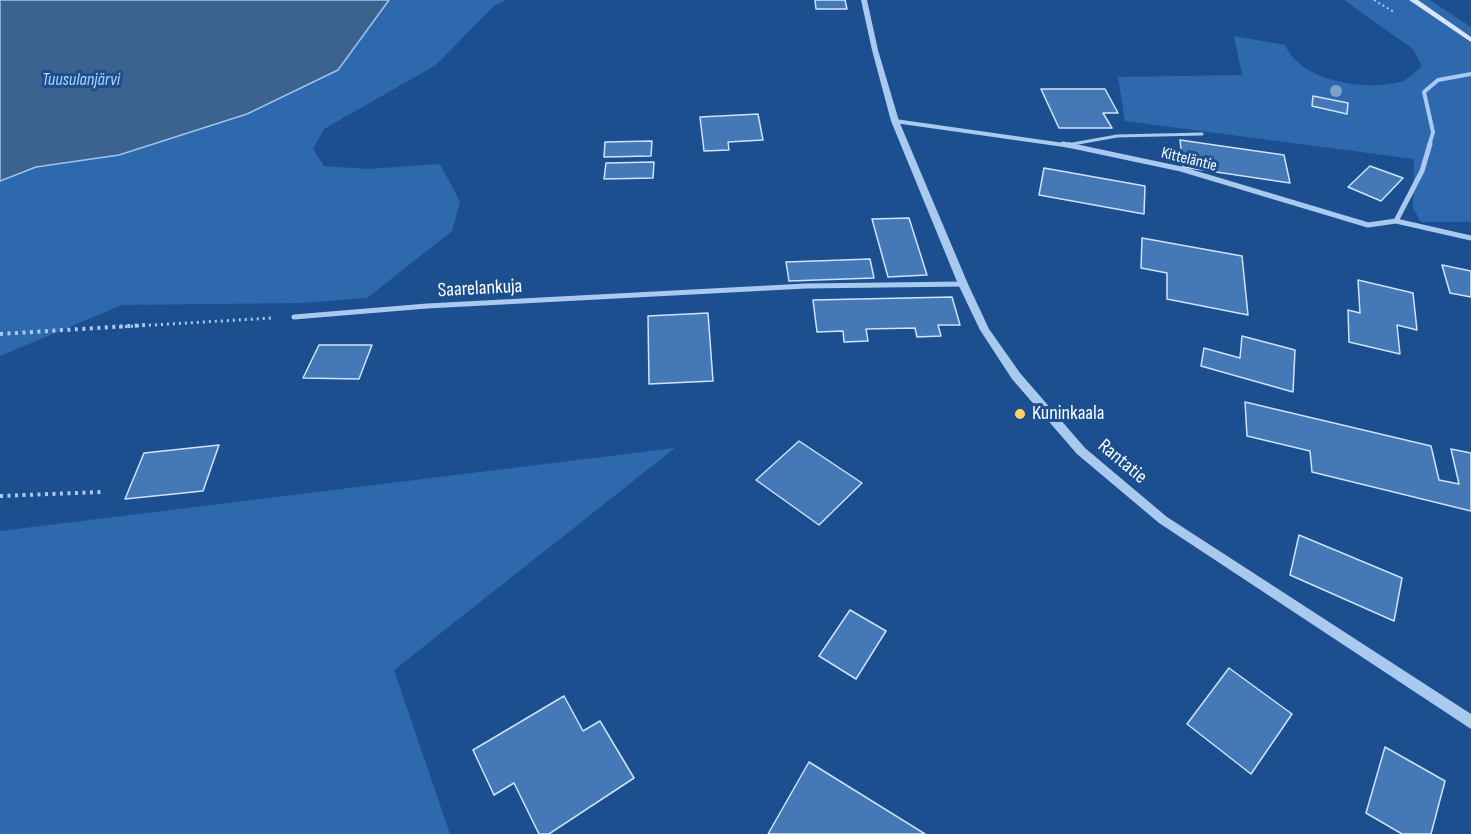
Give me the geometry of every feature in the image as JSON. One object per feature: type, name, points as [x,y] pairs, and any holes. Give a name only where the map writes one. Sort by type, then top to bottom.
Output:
[{"type":"main road","points":[[1413,0],[1471,40]]},
{"type":"street","name":"Rantatie","points":[[864,0],[895,121],[984,330],[1016,376],[1081,451],[1163,520],[1471,722]]},
{"type":"street","points":[[1396,221],[1422,171],[1433,132],[1424,92],[1438,80],[1471,74]]},
{"type":"street","name":"Kitteläntie","points":[[895,121],[1067,145],[1180,169],[1368,225],[1396,221],[1471,238]]},
{"type":"street","name":"Saarelankuja","points":[[294,317],[363,310],[710,292],[918,283],[963,284]]},
{"type":"lane","points":[[1067,145],[1091,138],[1136,133],[1202,134]]},
{"type":"path","points":[[0,334],[294,317]]},
{"type":"path","points":[[0,496],[101,492]]},
{"type":"shaded area","points":[[389,0],[506,0],[493,7],[436,65],[324,129],[313,149],[324,166],[367,169],[440,164],[460,202],[452,231],[367,298],[300,303],[122,305],[0,356],[0,181],[36,167],[119,155],[247,114],[338,70]]},
{"type":"shaded area","points":[[1344,0],[1430,0],[1471,27],[1471,222],[1421,222],[1413,208],[1414,159],[1125,121],[1118,77],[1242,75],[1234,36],[1285,45],[1293,58],[1305,68],[1335,81],[1352,84],[1386,85],[1400,82],[1422,66],[1413,49]]},
{"type":"shaded area","points":[[675,448],[394,670],[450,834],[0,834],[0,531]]},
{"type":"water","name":"Tuusulanjärvi","points":[[0,0],[389,0],[338,70],[247,114],[119,155],[36,167],[0,181]]},
{"type":"building","points":[[815,0],[845,0],[847,9],[816,9]]},
{"type":"building","points":[[1041,89],[1105,89],[1118,113],[1103,113],[1112,128],[1059,128]]},
{"type":"building","points":[[1313,96],[1348,103],[1347,114],[1312,106]]},
{"type":"building","points":[[758,114],[763,140],[728,142],[729,150],[704,151],[700,117]]},
{"type":"building","points":[[1180,140],[1284,155],[1290,183],[1183,167]]},
{"type":"building","points":[[652,141],[651,156],[604,157],[605,142]]},
{"type":"building","points":[[654,162],[653,178],[604,179],[606,163]]},
{"type":"building","points":[[1370,166],[1403,178],[1381,201],[1348,187]]},
{"type":"building","points":[[1044,168],[1145,186],[1144,214],[1039,195]]},
{"type":"building","points":[[909,218],[927,275],[888,277],[872,219]]},
{"type":"building","points":[[1142,238],[1242,256],[1248,315],[1167,299],[1167,273],[1141,268]]},
{"type":"building","points":[[870,259],[874,278],[789,281],[786,262]]},
{"type":"building","points":[[1442,265],[1471,271],[1471,297],[1450,293]]},
{"type":"building","points":[[1358,280],[1413,293],[1417,330],[1397,325],[1400,354],[1349,342],[1348,310],[1360,313]]},
{"type":"building","points":[[952,297],[960,325],[938,325],[941,336],[917,337],[915,328],[866,329],[868,341],[844,342],[843,331],[817,332],[813,300]]},
{"type":"building","points":[[708,313],[713,381],[649,384],[648,316]]},
{"type":"building","points":[[1242,336],[1295,350],[1293,392],[1201,366],[1204,348],[1240,358]]},
{"type":"building","points":[[319,345],[372,345],[359,379],[303,378]]},
{"type":"building","points":[[1245,402],[1431,446],[1439,480],[1459,484],[1451,449],[1471,453],[1471,511],[1312,472],[1310,451],[1247,436]]},
{"type":"building","points":[[799,441],[862,483],[819,525],[756,480]]},
{"type":"building","points":[[219,445],[203,491],[125,499],[144,453]]},
{"type":"building","points":[[1299,535],[1402,578],[1394,621],[1290,575]]},
{"type":"building","points":[[850,610],[886,631],[856,679],[819,656]]},
{"type":"building","points":[[1229,668],[1292,714],[1251,774],[1187,724]]},
{"type":"building","points":[[564,696],[583,731],[600,721],[634,778],[549,834],[539,834],[514,783],[494,795],[473,750]]},
{"type":"building","points":[[1385,747],[1445,781],[1431,834],[1402,834],[1366,813]]},
{"type":"building","points":[[809,762],[925,834],[768,834]]},
{"type":"place","name":"Kuninkaala","points":[[1020,414]]}]
